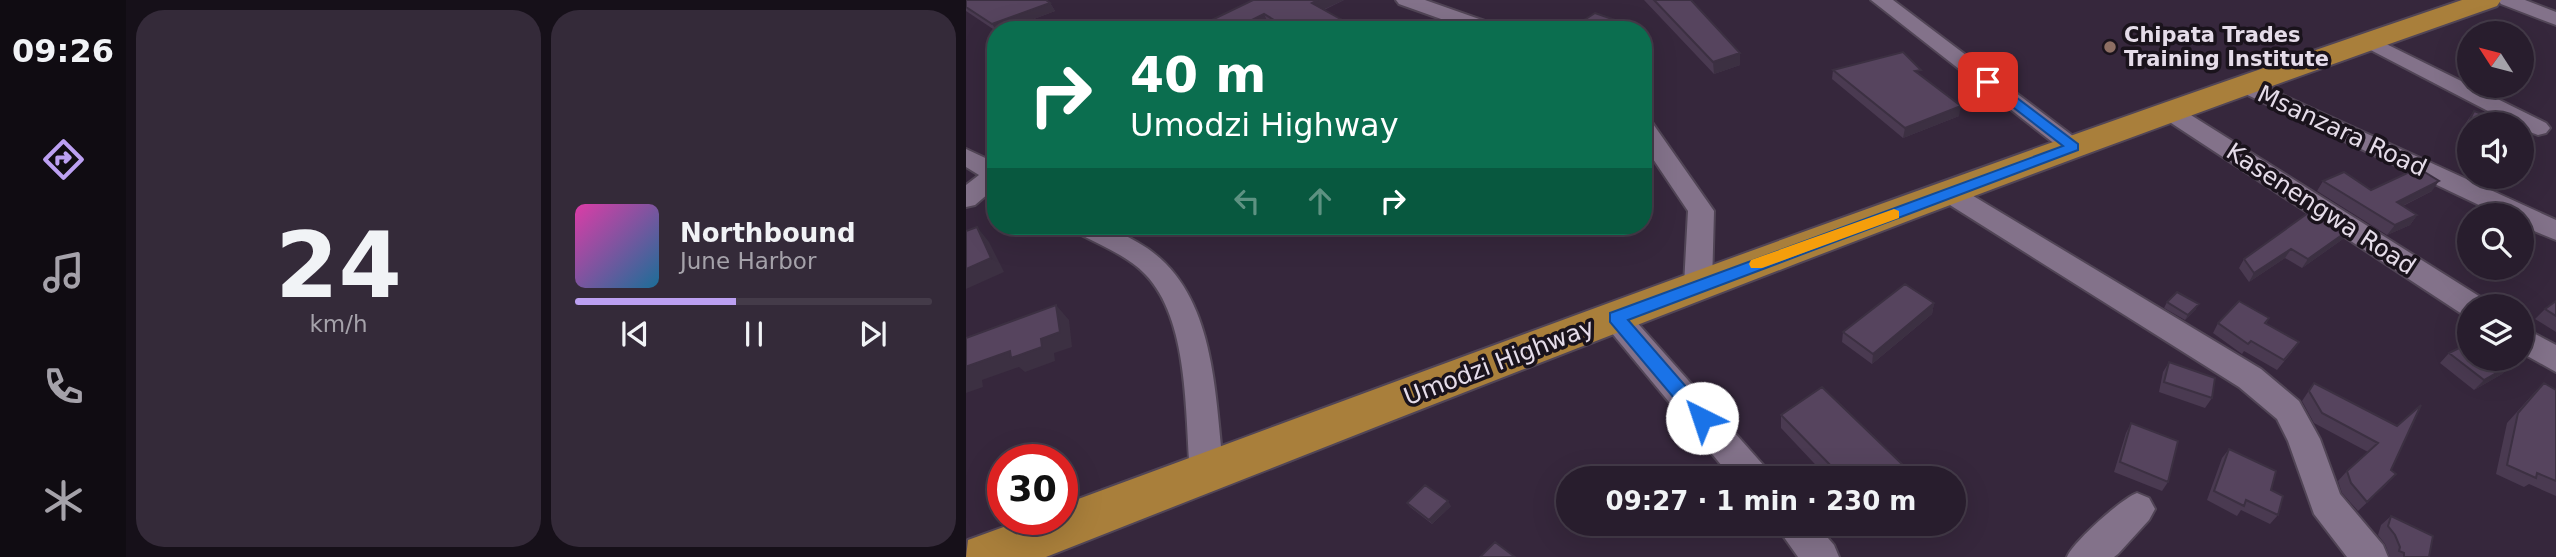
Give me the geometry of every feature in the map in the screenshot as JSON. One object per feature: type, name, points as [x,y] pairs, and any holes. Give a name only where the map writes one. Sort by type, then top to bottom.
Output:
[{"type":"highway","name":"Umodzi Highway","points":[[986,557],[1698,285],[1951,194],[2243,84],[2488,0]]},
{"type":"street","points":[[1406,0],[1466,21]]},
{"type":"street","points":[[1881,0],[2073,147]]},
{"type":"street","points":[[2508,0],[2556,19]]},
{"type":"street","points":[[2368,41],[2538,128]]},
{"type":"street","name":"Msanzara Road","points":[[2243,84],[2556,231]]},
{"type":"street","name":"Kasenengwa Road","points":[[2170,112],[2457,296]]},
{"type":"street","points":[[1652,139],[1701,211],[1698,285]]},
{"type":"street","points":[[966,157],[987,169]]},
{"type":"street","points":[[966,199],[987,181]]},
{"type":"street","points":[[1951,194],[2250,378],[2288,410],[2304,439],[2326,503],[2370,557]]},
{"type":"street","points":[[1101,235],[1153,265],[1175,289],[1188,320],[1207,472]]},
{"type":"street","points":[[1616,318],[1743,466]]},
{"type":"street","points":[[2534,346],[2556,360]]},
{"type":"street","points":[[2085,557],[2105,542],[2137,509]]},
{"type":"street","points":[[1803,536],[1821,557]]},
{"type":"building","points":[[966,0],[1046,0],[1050,3],[1000,21],[987,21],[966,7]]},
{"type":"building","points":[[1253,0],[1318,0],[1312,3],[1344,21],[1276,21],[1264,14],[1250,21],[1210,21]]},
{"type":"building","points":[[1654,0],[1691,0],[1740,53],[1713,62]]},
{"type":"building","points":[[1595,13],[1618,21],[1583,21]]},
{"type":"building","points":[[1903,52],[1921,70],[1915,71],[1961,106],[1905,128],[1833,70]]},
{"type":"building","points":[[2418,168],[2439,181],[2397,202],[2417,215],[2395,225],[2323,181],[2344,172],[2371,190]]},
{"type":"building","points":[[2315,208],[2349,230],[2308,259],[2291,249],[2254,273],[2244,259]]},
{"type":"building","points":[[977,227],[991,258],[966,269],[966,231]]},
{"type":"building","points":[[1905,284],[1934,303],[1873,354],[1843,332]]},
{"type":"building","points":[[2177,292],[2199,304],[2188,315],[2167,302]]},
{"type":"building","points":[[2239,301],[2269,318],[2265,323],[2299,342],[2284,360],[2251,341],[2248,344],[2218,323]]},
{"type":"building","points":[[2556,301],[2556,316],[2545,309]]},
{"type":"building","points":[[1056,305],[1060,332],[1041,339],[1042,347],[1011,358],[1010,351],[968,366],[966,373],[966,338]]},
{"type":"building","points":[[2457,349],[2457,359],[2449,353]]},
{"type":"building","points":[[2169,362],[2215,378],[2212,398],[2164,382]]},
{"type":"building","points":[[2472,371],[2500,371],[2484,380]]},
{"type":"building","points":[[2314,383],[2397,426],[2421,405],[2391,470],[2396,474],[2367,502],[2351,483],[2347,471],[2378,443],[2322,413],[2309,391]]},
{"type":"building","points":[[2544,383],[2556,390],[2556,481],[2537,473],[2536,478],[2507,465],[2518,413]]},
{"type":"building","points":[[1822,387],[1903,465],[1831,466],[1781,415]]},
{"type":"building","points":[[2131,423],[2178,441],[2168,482],[2120,462]]},
{"type":"building","points":[[2229,449],[2276,471],[2271,490],[2283,496],[2278,515],[2246,500],[2244,506],[2214,491]]},
{"type":"building","points":[[1425,485],[1448,501],[1429,520],[1407,503]]},
{"type":"building","points":[[2391,516],[2433,536],[2429,557],[2404,557],[2388,526]]},
{"type":"building","points":[[1495,542],[1515,557],[1480,557]]},
{"type":"slow traffic","points":[[1757,264],[1894,214]]},
{"type":"place","name":"Chipata Trades Training Institute","points":[[2110,47]]},
{"type":"route","points":[[1702,418],[1616,318],[1698,285],[2073,147],[1988,82]]}]
